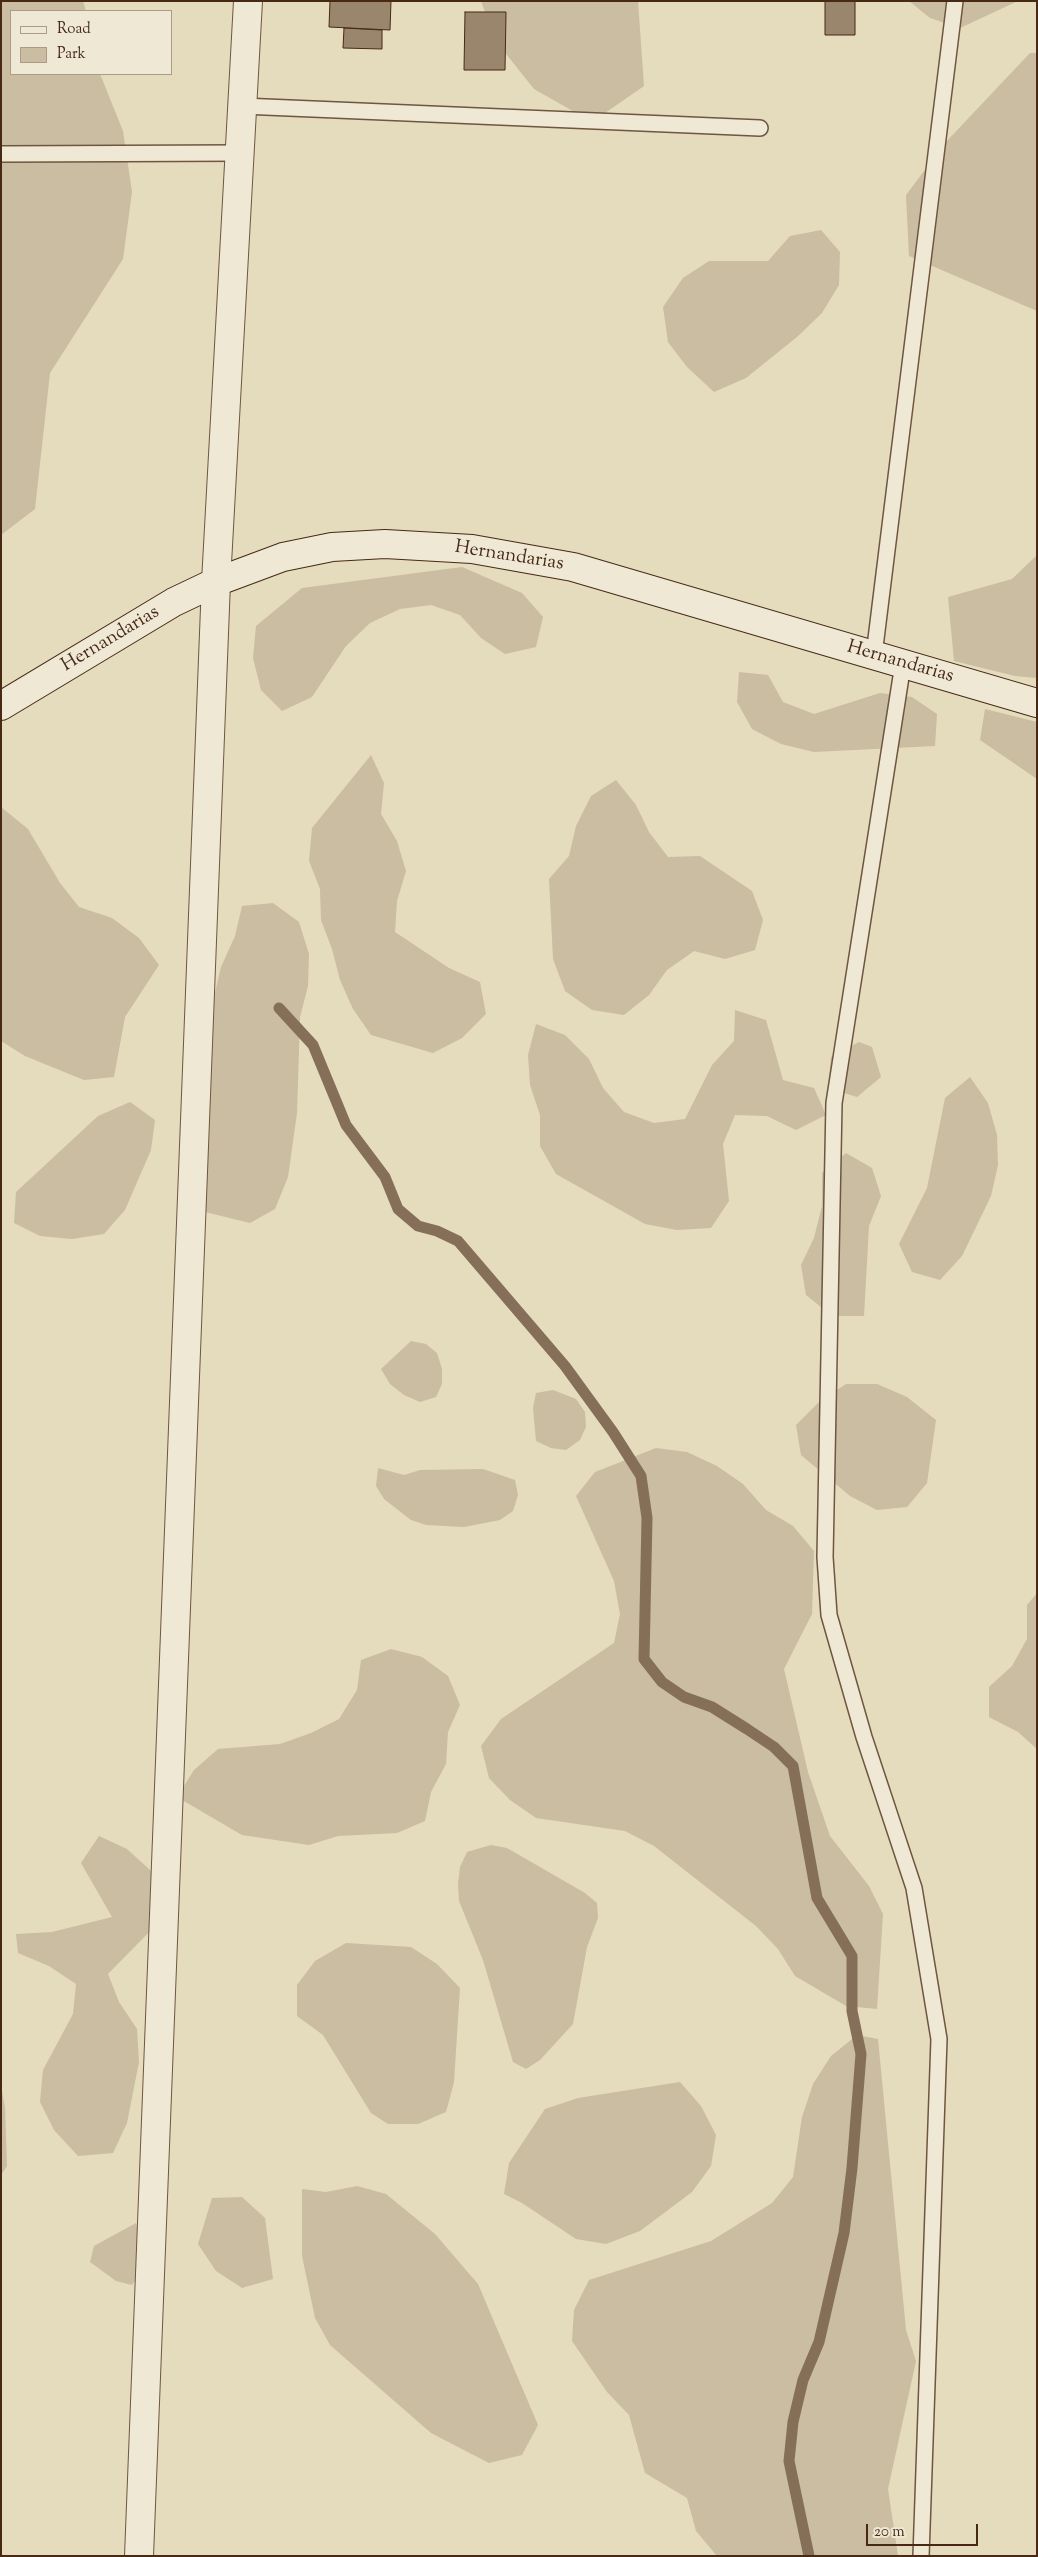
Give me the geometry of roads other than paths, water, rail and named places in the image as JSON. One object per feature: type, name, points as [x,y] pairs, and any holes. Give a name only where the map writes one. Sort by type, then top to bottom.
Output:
[{"type":"street","points":[[139,2556],[216,582],[248,1]]},
{"type":"street","name":"Hernandarias","points":[[1,706],[174,602],[216,582],[283,557],[332,548],[386,544],[472,549],[573,567],[1037,703]]},
{"type":"lane","points":[[874,655],[955,1]]},
{"type":"lane","points":[[242,106],[760,128]]},
{"type":"lane","points":[[1,154],[239,153]]},
{"type":"lane","points":[[903,664],[834,1103],[825,1557],[828,1615],[864,1737],[914,1888],[939,2039],[921,2556]]},
{"type":"waterway","points":[[279,1008],[313,1045],[346,1125],[385,1177],[398,1209],[418,1226],[437,1231],[458,1241],[565,1366],[613,1432],[641,1476],[647,1518],[644,1659],[662,1682],[684,1697],[712,1707],[747,1729],[774,1747],[793,1766],[817,1898],[852,1956],[852,2011],[861,2054],[852,2168],[844,2233],[819,2342],[803,2380],[793,2422],[789,2461],[809,2556]]}]
